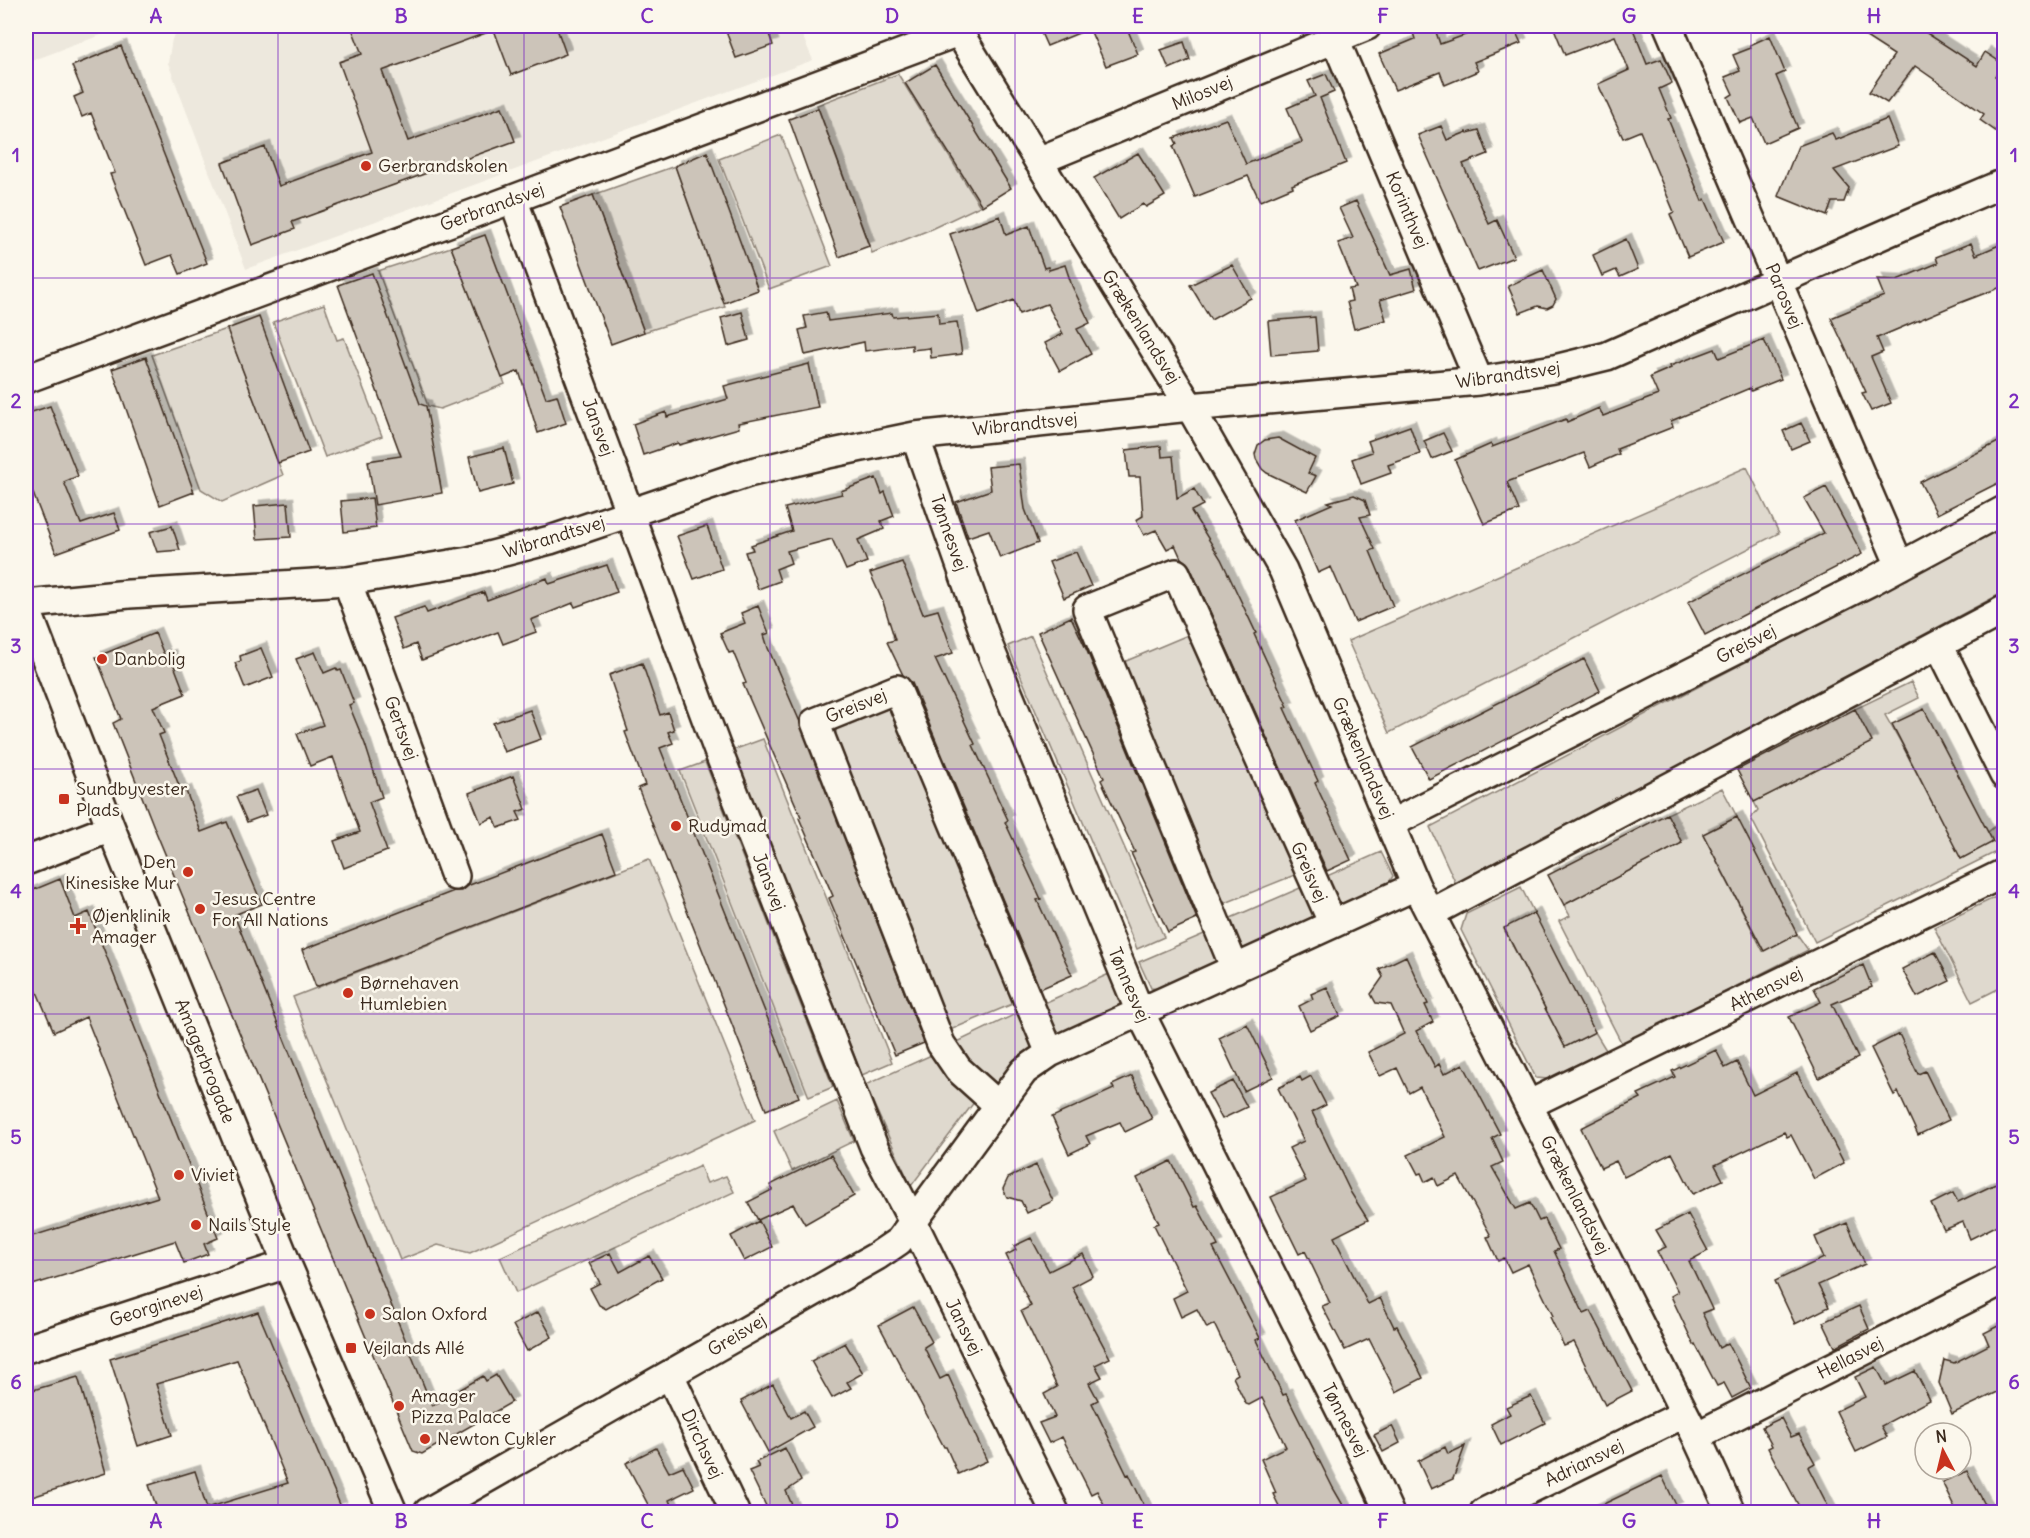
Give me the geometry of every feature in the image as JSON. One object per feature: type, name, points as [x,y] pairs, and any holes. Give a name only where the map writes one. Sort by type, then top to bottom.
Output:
[{"type":"street","name":"Milosvej","points":[[1038,161],[1366,26]]},
{"type":"street","name":"Parosvej","points":[[1668,26],[1900,567]]},
{"type":"street","name":"Grækenlandsvej","points":[[957,29],[1190,407],[1283,570],[1416,886],[1690,1425],[1731,1512]]},
{"type":"street","name":"Gerbrandsvej","points":[[26,379],[513,200],[957,29]]},
{"type":"street","name":"Korinthvej","points":[[1335,39],[1479,381]]},
{"type":"street","name":"Wibrandtsvej","points":[[26,606],[129,594],[347,580],[469,561],[550,540],[748,474],[915,436],[1190,407],[1479,381],[1554,369],[1607,356],[2004,183]]},
{"type":"street","name":"Jansvej","points":[[513,200],[718,751],[873,1147],[913,1222],[1055,1512]]},
{"type":"street","name":"Tønnesvej","points":[[915,436],[988,645],[1140,1012],[1356,1441],[1389,1512]]},
{"type":"street","name":"Greisvej","points":[[1390,824],[1900,567],[2004,510]]},
{"type":"street","name":"Greisvej","points":[[1235,969],[1087,609],[1176,573],[1333,924]]},
{"type":"street","name":"Gertsvej","points":[[347,580],[455,876]]},
{"type":"street","name":"Amagerbrogade","points":[[26,606],[111,828],[287,1264],[393,1512]]},
{"type":"street","points":[[1431,913],[2004,610]]},
{"type":"street","points":[[1939,645],[2004,775]]},
{"type":"street","name":"Greisvej","points":[[998,1105],[958,1069],[941,1044],[815,722],[897,689],[1050,1053]]},
{"type":"street","points":[[26,861],[111,828]]},
{"type":"street","name":"Athensvej","points":[[1528,1105],[2004,873]]},
{"type":"street","name":"Greisvej","points":[[428,1512],[877,1256],[898,1241],[1024,1071],[1050,1053],[1416,886]]},
{"type":"street","name":"Georginevej","points":[[26,1348],[287,1264]]},
{"type":"street","name":"Hellasvej","points":[[1690,1425],[2004,1280]]},
{"type":"street","name":"Dirchsvej","points":[[670,1375],[735,1512]]},
{"type":"street","name":"Adriansvej","points":[[1484,1512],[1690,1425]]},
{"type":"shaded area","points":[[26,26],[125,26],[26,63]]},
{"type":"shaded area","name":"Gerbrandskolen","points":[[181,26],[798,26],[813,60],[246,269],[168,63],[172,39]]},
{"type":"shaded area","points":[[898,74],[980,206],[872,253],[817,105]]},
{"type":"shaded area","points":[[781,135],[832,266],[769,289],[719,159]]},
{"type":"shaded area","points":[[675,166],[725,307],[644,332],[593,195]]},
{"type":"shaded area","points":[[451,247],[505,384],[440,409],[428,406],[378,271]]},
{"type":"shaded area","points":[[324,304],[337,340],[344,338],[382,436],[325,457],[273,322]]},
{"type":"shaded area","points":[[227,329],[283,475],[222,502],[201,489],[152,355]]},
{"type":"shaded area","points":[[1747,467],[1779,533],[1389,733],[1348,641]]},
{"type":"shaded area","points":[[2004,527],[2004,592],[1456,884],[1430,827]]},
{"type":"shaded area","points":[[1195,632],[1297,874],[1223,904],[1119,664]]},
{"type":"shaded area","points":[[1031,636],[1164,937],[1137,949],[1008,646]]},
{"type":"shaded area","points":[[1911,682],[1919,698],[1885,715],[1961,858],[1993,842],[1988,832],[2004,819],[2004,848],[1815,942],[1751,818],[1758,810],[1754,802],[1871,742],[1855,709]]},
{"type":"shaded area","points":[[893,705],[1022,1000],[950,1030],[835,738],[837,726]]},
{"type":"shaded area","points":[[763,739],[892,1062],[862,1075],[733,750]]},
{"type":"shaded area","points":[[705,762],[833,1087],[809,1097],[680,771]]},
{"type":"shaded area","points":[[1722,788],[1737,817],[1703,834],[1763,951],[1797,934],[1808,950],[1622,1044],[1559,921],[1570,916],[1564,905],[1682,843],[1667,814]]},
{"type":"shaded area","points":[[1381,852],[1393,876],[1387,886],[1335,909],[1320,879]]},
{"type":"shaded area","points":[[649,859],[755,1120],[470,1253],[438,1245],[400,1260],[293,997]]},
{"type":"shaded area","points":[[1307,885],[1321,917],[1239,952],[1224,921]]},
{"type":"shaded area","points":[[1521,887],[1534,913],[1504,929],[1565,1047],[1595,1032],[1606,1050],[1548,1079],[1536,1078],[1461,930],[1466,914]]},
{"type":"shaded area","points":[[2004,893],[2004,986],[1972,1002],[1934,927]]},
{"type":"shaded area","points":[[1211,931],[1224,959],[1159,989],[1151,988],[1139,962]]},
{"type":"shaded area","points":[[1109,974],[1121,1003],[1115,1010],[1055,1037],[1042,1004]]},
{"type":"shaded area","points":[[1026,1009],[1038,1048],[1020,1057],[994,1089],[951,1045]]},
{"type":"shaded area","points":[[938,1052],[978,1097],[911,1186],[865,1085]]},
{"type":"shaded area","points":[[837,1101],[854,1141],[792,1171],[774,1131]]},
{"type":"shaded area","points":[[700,1166],[707,1183],[726,1176],[734,1192],[516,1293],[500,1257]]},
{"type":"building","points":[[351,26],[556,26],[566,54],[511,75],[494,30],[382,71],[408,141],[502,107],[515,141],[292,222],[295,229],[252,245],[222,163],[265,147],[279,186],[372,152],[339,62],[362,54]]},
{"type":"building","points":[[724,26],[766,26],[773,45],[736,58]]},
{"type":"building","points":[[1038,26],[1096,26],[1047,46]]},
{"type":"building","points":[[1108,26],[1126,26],[1138,54],[1106,66],[1091,32]]},
{"type":"building","points":[[1411,26],[1434,26],[1440,44],[1479,30],[1478,26],[1513,26],[1521,43],[1474,62],[1478,71],[1445,85],[1440,72],[1395,90],[1379,54],[1415,39]]},
{"type":"building","points":[[1553,26],[1637,26],[1633,29],[1647,64],[1661,59],[1672,83],[1659,89],[1671,118],[1668,119],[1702,201],[1705,199],[1724,242],[1688,257],[1670,214],[1674,212],[1640,131],[1623,138],[1598,84],[1629,70],[1615,36],[1565,55]]},
{"type":"building","points":[[1849,26],[1916,26],[1977,66],[1985,52],[2003,64],[1995,76],[2004,81],[2004,137],[1980,120],[1984,114],[1915,66],[1887,103],[1869,92],[1894,55]]},
{"type":"building","points":[[1770,36],[1785,72],[1776,76],[1798,128],[1764,143],[1753,118],[1740,123],[1728,97],[1733,94],[1725,77],[1740,71],[1733,55],[1751,48],[1750,45]]},
{"type":"building","points":[[1184,42],[1190,60],[1169,69],[1161,50]]},
{"type":"building","points":[[121,46],[207,263],[180,274],[172,255],[146,265],[110,174],[115,173],[91,113],[82,117],[74,97],[83,93],[72,66]]},
{"type":"building","points":[[935,65],[1011,188],[982,206],[905,83]]},
{"type":"building","points":[[1326,74],[1334,92],[1320,98],[1346,163],[1260,201],[1248,176],[1195,197],[1173,146],[1177,144],[1174,138],[1226,119],[1246,164],[1302,142],[1287,108],[1315,96],[1308,81]]},
{"type":"building","points":[[818,108],[869,246],[839,257],[789,119]]},
{"type":"building","points":[[1887,119],[1898,146],[1834,170],[1849,188],[1844,202],[1832,202],[1827,216],[1778,196],[1798,146],[1832,133],[1836,140]]},
{"type":"building","points":[[1441,126],[1447,140],[1479,130],[1488,154],[1463,164],[1489,224],[1497,220],[1514,257],[1478,271],[1418,135]]},
{"type":"building","points":[[707,152],[758,290],[724,303],[675,166]]},
{"type":"building","points":[[1138,153],[1165,196],[1146,207],[1143,204],[1119,219],[1094,178]]},
{"type":"building","points":[[593,195],[644,332],[611,344],[560,207]]},
{"type":"building","points":[[1356,201],[1390,275],[1411,269],[1416,289],[1380,300],[1386,320],[1354,329],[1347,302],[1352,301],[1349,289],[1356,288],[1338,243],[1353,238],[1339,208]]},
{"type":"building","points":[[1000,216],[1006,235],[1029,226],[1044,268],[1048,267],[1049,270],[1065,265],[1072,286],[1090,323],[1077,329],[1091,354],[1060,371],[1045,343],[1063,334],[1047,304],[1019,314],[1014,300],[979,314],[950,234]]},
{"type":"building","points":[[485,235],[546,398],[557,395],[566,423],[538,433],[519,371],[502,378],[451,247]]},
{"type":"building","points":[[1626,239],[1638,269],[1620,277],[1616,270],[1602,276],[1593,255]]},
{"type":"building","points":[[1971,243],[1976,255],[2004,243],[2004,286],[1877,338],[1883,352],[1871,357],[1891,403],[1871,411],[1862,393],[1866,392],[1831,318],[1884,296],[1877,279],[1897,280],[1938,263],[1936,257]]},
{"type":"building","points":[[1232,265],[1251,298],[1211,320],[1190,285]]},
{"type":"building","points":[[1543,270],[1556,299],[1553,305],[1547,308],[1538,306],[1520,313],[1508,286]]},
{"type":"building","points":[[372,273],[420,404],[426,406],[442,493],[375,505],[368,461],[401,456],[338,285]]},
{"type":"building","points":[[742,312],[749,340],[728,346],[721,318]]},
{"type":"building","points":[[826,312],[828,321],[892,313],[893,317],[938,313],[939,324],[957,322],[962,354],[931,358],[930,348],[912,350],[912,345],[865,351],[864,342],[805,355],[799,330],[807,328],[804,316]]},
{"type":"building","points":[[259,317],[309,452],[278,463],[227,329]]},
{"type":"building","points":[[1315,317],[1318,351],[1271,355],[1268,321]]},
{"type":"building","points":[[1764,340],[1781,379],[1751,391],[1750,388],[1671,421],[1673,427],[1617,449],[1619,454],[1590,467],[1584,453],[1507,482],[1519,510],[1484,524],[1455,460],[1491,444],[1492,447],[1566,419],[1567,422],[1599,408],[1603,416],[1658,395],[1650,377],[1671,368],[1670,366],[1715,349],[1719,358]]},
{"type":"building","points":[[146,357],[194,492],[160,505],[112,369]]},
{"type":"building","points":[[809,364],[818,407],[738,423],[739,428],[679,445],[678,443],[643,455],[633,424],[666,412],[667,417],[728,399],[724,386]]},
{"type":"building","points":[[50,406],[78,476],[64,482],[81,524],[114,513],[120,530],[56,553],[26,475],[26,414]]},
{"type":"building","points":[[1801,423],[1810,441],[1791,449],[1783,431]]},
{"type":"building","points":[[1410,426],[1420,454],[1388,465],[1391,473],[1361,484],[1352,459],[1372,452],[1368,441]]},
{"type":"building","points":[[1443,433],[1452,451],[1432,459],[1424,441]]},
{"type":"building","points":[[1278,438],[1315,458],[1308,473],[1316,476],[1307,492],[1267,473],[1256,459],[1258,445],[1265,440]]},
{"type":"building","points":[[2004,439],[2004,480],[1937,514],[1920,482]]},
{"type":"building","points":[[1161,446],[1162,457],[1173,456],[1177,498],[1194,489],[1203,505],[1191,511],[1221,559],[1256,633],[1254,634],[1288,707],[1284,708],[1318,781],[1315,783],[1351,860],[1327,871],[1190,567],[1181,558],[1175,545],[1167,549],[1156,530],[1144,535],[1136,520],[1143,516],[1140,477],[1129,477],[1126,450]]},
{"type":"building","points":[[504,448],[513,484],[478,493],[469,457]]},
{"type":"building","points":[[1019,464],[1025,509],[1038,543],[1000,558],[989,530],[968,537],[956,502],[991,490],[988,467]]},
{"type":"building","points":[[876,478],[882,494],[885,492],[894,516],[881,521],[884,529],[858,540],[867,562],[846,570],[832,539],[787,551],[791,563],[776,569],[780,581],[758,589],[745,552],[753,550],[751,545],[792,531],[785,508],[842,494],[841,491]]},
{"type":"building","points":[[1826,487],[1862,554],[1705,635],[1688,602],[1824,533],[1804,498]]},
{"type":"building","points":[[1354,495],[1365,500],[1370,515],[1360,517],[1375,549],[1370,551],[1393,606],[1355,622],[1331,567],[1318,573],[1295,520],[1332,504],[1328,502]]},
{"type":"building","points":[[372,498],[376,528],[344,532],[341,501]]},
{"type":"building","points":[[288,503],[291,537],[257,539],[254,506]]},
{"type":"building","points":[[172,526],[180,550],[157,552],[150,532]]},
{"type":"building","points":[[707,526],[722,569],[694,579],[677,536]]},
{"type":"building","points":[[1076,552],[1091,586],[1064,598],[1049,562]]},
{"type":"building","points":[[902,562],[923,614],[938,610],[953,653],[935,659],[1008,820],[1005,822],[1041,899],[1037,900],[1072,975],[1040,989],[912,683],[903,675],[887,642],[895,640],[883,602],[870,573]]},
{"type":"building","points":[[607,565],[617,592],[575,607],[573,603],[531,620],[536,632],[503,644],[498,632],[422,660],[416,644],[404,649],[392,618],[424,607],[427,613],[484,592],[487,600],[547,578],[549,584]]},
{"type":"building","points":[[758,606],[769,633],[764,635],[768,648],[800,722],[924,1043],[895,1055],[829,898],[833,896],[799,818],[801,817],[743,684],[746,683],[733,652],[729,653],[720,633],[745,623],[741,613]]},
{"type":"building","points":[[1071,617],[1197,919],[1168,932],[1131,853],[1135,852],[1101,780],[1104,778],[1038,632]]},
{"type":"building","points":[[155,633],[165,657],[170,655],[185,694],[153,707],[164,733],[159,735],[182,793],[186,791],[201,832],[227,822],[262,904],[234,915],[432,1406],[483,1376],[486,1381],[496,1375],[512,1402],[422,1454],[413,1451],[113,723],[121,719],[96,657]]},
{"type":"building","points":[[261,648],[273,677],[245,688],[235,663],[241,661],[240,656]]},
{"type":"building","points":[[315,652],[324,673],[336,668],[338,671],[341,670],[354,703],[349,705],[365,744],[382,797],[369,802],[387,851],[344,868],[334,841],[360,832],[333,757],[310,766],[297,734],[323,725],[296,659]]},
{"type":"building","points":[[1584,659],[1600,691],[1429,779],[1412,747]]},
{"type":"building","points":[[642,663],[660,715],[668,712],[674,730],[668,732],[673,743],[660,748],[799,1097],[766,1110],[638,788],[645,785],[625,732],[628,731],[609,675]]},
{"type":"building","points":[[1855,709],[1872,742],[1754,802],[1737,770]]},
{"type":"building","points":[[1924,709],[1993,842],[1961,859],[1892,724]]},
{"type":"building","points":[[530,710],[541,739],[504,752],[493,723]]},
{"type":"building","points":[[513,776],[526,809],[517,812],[521,820],[498,828],[494,817],[481,823],[469,793]]},
{"type":"building","points":[[256,790],[266,815],[247,822],[236,797]]},
{"type":"building","points":[[1667,814],[1682,843],[1564,905],[1548,875]]},
{"type":"building","points":[[1737,817],[1797,934],[1764,951],[1703,834]]},
{"type":"building","points":[[602,834],[616,871],[316,987],[302,950],[454,891],[461,891],[467,886]]},
{"type":"building","points":[[60,879],[75,918],[89,912],[218,1238],[204,1244],[208,1254],[184,1263],[175,1241],[26,1287],[26,1238],[158,1197],[86,1017],[54,1032],[26,966],[26,893]]},
{"type":"building","points":[[1534,913],[1595,1032],[1565,1047],[1504,928]]},
{"type":"building","points":[[1935,952],[1950,981],[1917,997],[1902,969]]},
{"type":"building","points":[[1406,956],[1428,1004],[1425,1005],[1433,1022],[1416,1031],[1435,1067],[1439,1064],[1444,1074],[1463,1064],[1500,1134],[1492,1138],[1503,1162],[1492,1167],[1516,1209],[1530,1203],[1539,1221],[1544,1219],[1559,1249],[1554,1251],[1584,1314],[1591,1311],[1632,1391],[1605,1405],[1574,1342],[1564,1346],[1550,1317],[1553,1316],[1528,1264],[1511,1272],[1504,1258],[1498,1261],[1487,1237],[1491,1236],[1458,1176],[1438,1186],[1434,1177],[1425,1182],[1408,1155],[1445,1137],[1420,1087],[1409,1093],[1397,1068],[1380,1076],[1368,1052],[1404,1034],[1391,1005],[1376,1003],[1371,994],[1383,977],[1379,969]]},
{"type":"building","points":[[1863,965],[1872,987],[1832,1004],[1858,1058],[1819,1078],[1789,1017],[1821,1002],[1814,988]]},
{"type":"building","points":[[1327,987],[1340,1016],[1310,1030],[1299,1006],[1313,999],[1311,994]]},
{"type":"building","points":[[1247,1024],[1273,1077],[1244,1091],[1219,1038]]},
{"type":"building","points":[[1899,1034],[1918,1074],[1925,1071],[1949,1120],[1918,1135],[1898,1092],[1894,1095],[1871,1048]]},
{"type":"building","points":[[1716,1050],[1725,1068],[1737,1062],[1753,1095],[1797,1073],[1844,1163],[1814,1179],[1791,1135],[1787,1137],[1784,1132],[1715,1165],[1723,1180],[1693,1194],[1672,1153],[1624,1177],[1616,1161],[1601,1168],[1581,1128],[1641,1098],[1638,1094],[1675,1077],[1672,1071]]},
{"type":"building","points":[[1132,1076],[1152,1119],[1125,1132],[1120,1122],[1086,1136],[1090,1144],[1069,1154],[1052,1117],[1114,1089],[1112,1085]]},
{"type":"building","points":[[1311,1076],[1326,1105],[1312,1112],[1351,1193],[1368,1220],[1334,1237],[1368,1304],[1380,1298],[1423,1378],[1396,1392],[1369,1339],[1345,1350],[1322,1306],[1330,1303],[1305,1251],[1299,1254],[1271,1197],[1306,1181],[1289,1148],[1304,1141],[1278,1088],[1300,1077],[1302,1081]]},
{"type":"building","points":[[1233,1081],[1247,1107],[1222,1119],[1208,1093]]},
{"type":"building","points":[[831,1155],[854,1196],[805,1224],[793,1204],[758,1220],[748,1202],[772,1190],[770,1185]]},
{"type":"building","points":[[1171,1161],[1194,1207],[1197,1206],[1218,1246],[1213,1248],[1260,1338],[1256,1340],[1283,1395],[1286,1394],[1347,1512],[1282,1512],[1261,1459],[1286,1447],[1262,1398],[1249,1405],[1246,1404],[1233,1377],[1238,1374],[1214,1324],[1207,1328],[1197,1309],[1181,1317],[1173,1298],[1187,1291],[1154,1225],[1159,1223],[1137,1178]]},
{"type":"building","points":[[1036,1165],[1053,1201],[1027,1213],[1021,1201],[1007,1197],[1003,1189],[1008,1178]]},
{"type":"building","points":[[2004,1180],[2004,1222],[1970,1239],[1963,1222],[1944,1230],[1931,1204],[1953,1193],[1958,1202]]},
{"type":"building","points":[[1688,1214],[1708,1251],[1689,1261],[1712,1309],[1702,1313],[1719,1348],[1728,1343],[1751,1388],[1732,1398],[1724,1383],[1717,1386],[1694,1345],[1671,1296],[1678,1292],[1657,1251],[1666,1247],[1656,1230]]},
{"type":"building","points":[[759,1221],[772,1247],[744,1261],[731,1236]]},
{"type":"building","points":[[1847,1223],[1865,1264],[1818,1285],[1829,1307],[1795,1324],[1775,1281],[1824,1258],[1815,1237]]},
{"type":"building","points":[[1031,1238],[1049,1271],[1083,1254],[1093,1276],[1072,1287],[1110,1358],[1095,1365],[1102,1377],[1089,1383],[1098,1400],[1092,1403],[1147,1512],[1108,1512],[1097,1491],[1091,1494],[1062,1437],[1049,1443],[1039,1423],[1055,1417],[1044,1394],[1057,1387],[1021,1311],[1031,1306],[1006,1255],[1016,1250],[1014,1246]]},
{"type":"building","points":[[610,1253],[620,1272],[649,1256],[662,1278],[606,1309],[599,1305],[590,1288],[600,1283],[589,1263]]},
{"type":"building","points":[[1859,1306],[1869,1329],[1835,1347],[1823,1322]]},
{"type":"building","points":[[913,1307],[932,1342],[924,1347],[940,1379],[948,1375],[987,1461],[958,1474],[946,1447],[879,1325]]},
{"type":"building","points":[[258,1312],[341,1507],[324,1512],[158,1512],[149,1485],[195,1471],[207,1508],[288,1483],[237,1360],[156,1384],[172,1435],[138,1446],[110,1359]]},
{"type":"building","points":[[538,1312],[552,1337],[527,1351],[513,1325]]},
{"type":"building","points":[[2004,1323],[2004,1389],[1952,1414],[1939,1383],[1944,1360],[1954,1363],[1989,1345],[1984,1333]]},
{"type":"building","points":[[845,1343],[863,1373],[847,1382],[851,1388],[832,1398],[811,1361]]},
{"type":"building","points":[[1876,1367],[1886,1385],[1915,1371],[1930,1400],[1881,1426],[1887,1437],[1856,1452],[1836,1411],[1865,1397],[1855,1377]]},
{"type":"building","points":[[78,1377],[106,1473],[26,1499],[26,1392]]},
{"type":"building","points":[[773,1384],[791,1418],[804,1411],[813,1427],[768,1452],[741,1401]]},
{"type":"building","points":[[1531,1396],[1545,1423],[1501,1445],[1491,1424],[1510,1414],[1506,1407]]},
{"type":"building","points":[[1781,1418],[1791,1437],[1799,1434],[1815,1463],[1808,1467],[1831,1512],[1802,1512],[1768,1448],[1772,1446],[1762,1427]]},
{"type":"building","points":[[1392,1426],[1400,1443],[1383,1452],[1374,1435]]},
{"type":"building","points":[[1465,1446],[1453,1479],[1431,1489],[1418,1461],[1445,1447],[1448,1454]]},
{"type":"building","points":[[656,1448],[669,1472],[683,1466],[694,1488],[669,1500],[674,1512],[652,1512],[626,1463]]},
{"type":"building","points":[[785,1448],[801,1481],[786,1491],[795,1512],[769,1512],[749,1471],[759,1467],[756,1462]]},
{"type":"building","points":[[1662,1476],[1677,1507],[1665,1512],[1587,1512]]},
{"type":"building","points":[[1972,1481],[1989,1512],[1957,1512],[1942,1482]]},
{"type":"place","name":"Gerbrandskolen","points":[[366,166]]},
{"type":"place","name":"Danbolig","points":[[102,659]]},
{"type":"place","name":"Sundbyvester Plads","points":[[64,799]]},
{"type":"place","name":"Rudymad","points":[[676,826]]},
{"type":"place","name":"Den Kinesiske Mur","points":[[188,872]]},
{"type":"place","name":"Jesus Centre For All Nations","points":[[200,909]]},
{"type":"place","name":"Øjenklinik Amager","points":[[78,926]]},
{"type":"place","name":"Børnehaven Humlebien","points":[[348,993]]},
{"type":"place","name":"Viviet","points":[[179,1175]]},
{"type":"place","name":"Nails Style","points":[[196,1225]]},
{"type":"place","name":"Salon Oxford","points":[[370,1314]]},
{"type":"place","name":"Vejlands Allé","points":[[351,1348]]},
{"type":"place","name":"Amager Pizza Palace","points":[[399,1406]]},
{"type":"place","name":"Newton Cykler","points":[[425,1439]]}]
